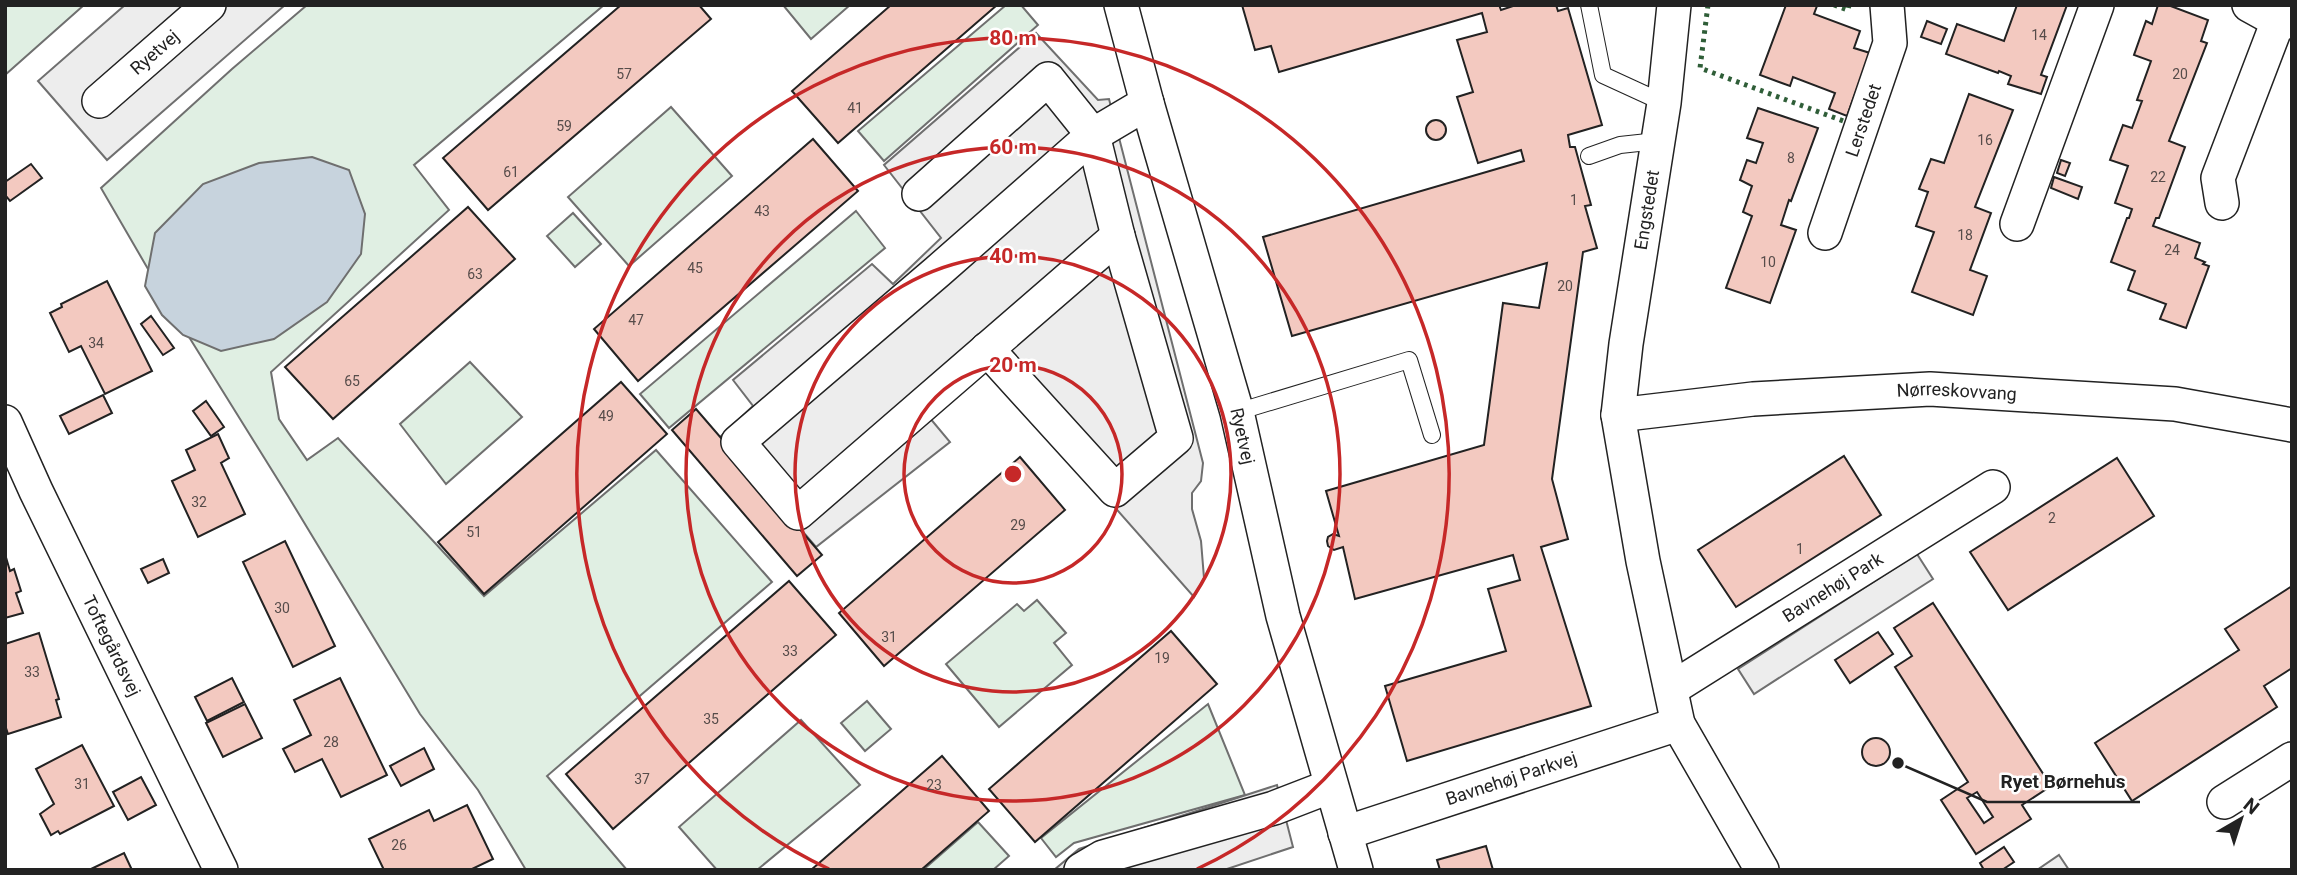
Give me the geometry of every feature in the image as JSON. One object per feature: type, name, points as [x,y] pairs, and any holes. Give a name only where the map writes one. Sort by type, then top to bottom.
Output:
[{"type":"street","name":"Ryetvej","points":[[99,101],[209,5]]},
{"type":"street","name":"Ryetvej","points":[[1121,5],[1237,412],[1283,616],[1356,870]]},
{"type":"street","name":"Engstedet","points":[[1618,415],[1626,344],[1664,103],[1674,5]]},
{"type":"street","name":"Lerstedet","points":[[1825,233],[1890,43],[1887,5]]},
{"type":"street","points":[[2017,225],[2097,5]]},
{"type":"street","points":[[2222,203],[2218,178],[2285,22],[2249,5]]},
{"type":"street","points":[[919,194],[1048,79],[1093,135],[1118,236],[1176,438],[1115,490],[987,349]]},
{"type":"street","points":[[1118,236],[798,513],[738,442],[1093,135],[1147,103]]},
{"type":"street","name":"Nørreskovvang","points":[[1618,415],[1753,399],[1930,389],[2175,404],[2292,425]]},
{"type":"street","points":[[1618,415],[1643,561],[1678,724],[1762,870]]},
{"type":"street","name":"Toftegårdsvej","points":[[5,422],[221,870]]},
{"type":"street","name":"Bavnehøj Park","points":[[1671,689],[1993,487]]},
{"type":"street","name":"Bavnehøj Parkvej","points":[[1345,833],[1678,724]]},
{"type":"street","points":[[2224,802],[2292,759]]},
{"type":"street","points":[[1081,870],[1103,857],[1274,808],[1331,786]]},
{"type":"lane","points":[[1589,5],[1603,75],[1664,103]]},
{"type":"lane","points":[[1589,156],[1620,145],[1657,141]]},
{"type":"lane","points":[[1237,412],[1409,360],[1432,435]]},
{"type":"green space","points":[[5,5],[84,5],[5,75]]},
{"type":"green space","points":[[307,5],[604,5],[414,165],[449,210],[271,372],[279,419],[307,460],[338,438],[484,596],[656,450],[772,582],[547,776],[627,870],[526,870],[478,790],[420,714],[166,300],[101,188]]},
{"type":"green space","points":[[783,5],[850,5],[811,39]]},
{"type":"green space","points":[[1006,5],[1021,5],[1038,25],[884,161],[858,131]]},
{"type":"green space","points":[[671,107],[732,176],[629,266],[568,197]]},
{"type":"green space","points":[[856,211],[885,248],[669,428],[640,394]]},
{"type":"green space","points":[[573,213],[601,244],[575,267],[547,236]]},
{"type":"green space","points":[[470,362],[522,417],[446,484],[400,424]]},
{"type":"green space","points":[[1037,600],[1066,633],[1054,643],[1072,665],[999,727],[946,664],[1017,604],[1024,611]]},
{"type":"green space","points":[[867,701],[891,729],[865,751],[841,723]]},
{"type":"green space","points":[[1208,704],[1245,795],[1074,843],[1056,857],[1041,838]]},
{"type":"green space","points":[[801,720],[860,785],[757,870],[717,870],[679,827]]},
{"type":"green space","points":[[978,822],[1009,856],[993,870],[923,870]]},
{"type":"shaded area","points":[[125,5],[285,5],[107,160],[38,81]]},
{"type":"shaded area","points":[[1036,33],[1098,100],[1109,99],[1203,463],[1201,481],[1192,493],[1192,509],[1201,541],[1204,578],[1194,597],[983,358],[924,411],[950,442],[816,547],[721,436],[753,406],[733,380],[872,264],[893,284],[941,238],[884,165]]},
{"type":"shaded area","points":[[312,157],[349,170],[365,214],[361,254],[327,302],[274,339],[221,351],[183,335],[162,315],[145,286],[155,233],[203,184],[259,163]]},
{"type":"shaded area","points":[[1917,554],[1933,579],[1754,694],[1738,669]]},
{"type":"shaded area","points":[[1277,785],[1293,847],[1224,870],[1054,870],[1079,849]]},
{"type":"shaded area","points":[[2059,855],[2069,870],[2037,870]]},
{"type":"building","points":[[621,5],[699,5],[711,19],[488,210],[443,158]]},
{"type":"building","points":[[891,5],[997,5],[838,143],[792,91]]},
{"type":"building","points":[[1242,5],[1499,5],[1501,10],[1516,5],[1556,5],[1558,11],[1568,8],[1602,125],[1568,135],[1570,147],[1575,147],[1591,205],[1585,206],[1597,248],[1583,252],[1552,479],[1568,539],[1541,547],[1591,706],[1407,761],[1385,686],[1506,651],[1488,589],[1520,580],[1513,555],[1355,599],[1343,547],[1334,550],[1328,546],[1327,541],[1333,534],[1339,536],[1326,491],[1484,445],[1503,303],[1539,308],[1547,263],[1292,336],[1263,237],[1524,161],[1521,150],[1478,163],[1457,97],[1473,92],[1457,40],[1487,32],[1482,13],[1279,72],[1271,46],[1255,50]]},
{"type":"building","points":[[1786,5],[1819,5],[1814,14],[1860,31],[1854,48],[1870,53],[1847,116],[1829,109],[1835,93],[1793,77],[1790,86],[1760,75]]},
{"type":"building","points":[[2017,5],[2067,5],[2041,75],[2047,77],[2041,94],[2008,84],[2011,76],[1946,54],[1957,24],[2004,41]]},
{"type":"building","points":[[2158,5],[2168,5],[2208,20],[2201,41],[2207,43],[2169,141],[2185,147],[2159,218],[2156,218],[2153,226],[2200,243],[2195,258],[2209,266],[2186,328],[2160,319],[2166,304],[2128,290],[2135,271],[2111,262],[2132,209],[2115,203],[2128,166],[2110,160],[2123,125],[2132,128],[2142,101],[2137,100],[2151,61],[2134,55],[2146,21],[2152,24]]},
{"type":"building","points":[[1927,21],[1947,29],[1941,44],[1921,37]]},
{"type":"building","points":[[1969,94],[2013,110],[1975,207],[1991,213],[1970,270],[1987,276],[1973,315],[1912,292],[1934,232],[1916,226],[1928,192],[1919,189],[1931,159],[1944,163]]},
{"type":"building","points":[[1758,108],[1818,128],[1781,225],[1796,230],[1770,303],[1726,288],[1752,216],[1743,212],[1752,186],[1740,180],[1747,160],[1756,163],[1763,143],[1747,138]]},
{"type":"building","points":[[1436,120],[1443,123],[1446,130],[1443,137],[1436,140],[1429,137],[1426,130],[1429,123]]},
{"type":"building","points":[[813,139],[858,191],[638,381],[594,329]]},
{"type":"building","points":[[2061,160],[2070,163],[2065,176],[2057,173]]},
{"type":"building","points":[[31,164],[42,178],[10,201],[5,195],[5,182]]},
{"type":"building","points":[[2054,177],[2082,187],[2078,199],[2051,188]]},
{"type":"building","points":[[468,207],[515,259],[333,419],[285,367]]},
{"type":"building","points":[[107,281],[152,371],[105,394],[81,346],[69,352],[50,313],[62,307],[61,304]]},
{"type":"building","points":[[151,316],[174,348],[163,355],[141,324]]},
{"type":"building","points":[[621,382],[667,434],[484,594],[438,542]]},
{"type":"building","points":[[103,395],[112,413],[69,434],[60,416]]},
{"type":"building","points":[[206,401],[224,427],[211,436],[193,411]]},
{"type":"building","points":[[696,409],[822,555],[797,576],[672,430]]},
{"type":"building","points":[[218,434],[229,458],[221,463],[245,514],[198,537],[172,481],[195,470],[186,450]]},
{"type":"building","points":[[1844,456],[1881,515],[1736,607],[1698,550]]},
{"type":"building","points":[[1020,457],[1065,510],[884,666],[839,613]]},
{"type":"building","points":[[2117,458],[2154,516],[2008,610],[1970,552]]},
{"type":"building","points":[[285,541],[335,646],[293,667],[243,562]]},
{"type":"building","points":[[5,554],[10,571],[14,569],[21,591],[16,593],[23,613],[5,618]]},
{"type":"building","points":[[163,559],[169,573],[148,583],[141,569]]},
{"type":"building","points":[[789,581],[836,635],[613,829],[566,774]]},
{"type":"building","points":[[2292,586],[2292,668],[2264,686],[2277,707],[2132,801],[2095,743],[2239,650],[2225,629]]},
{"type":"building","points":[[1933,603],[2051,786],[2022,805],[2031,819],[1976,854],[1941,800],[1968,782],[1895,667],[1912,656],[1894,628]],"holes":[[[1977,792],[1993,817],[1984,823],[1967,798]]]},
{"type":"building","points":[[1171,631],[1217,684],[1035,842],[989,789]]},
{"type":"building","points":[[1878,632],[1893,654],[1850,683],[1835,660]]},
{"type":"building","points":[[39,633],[59,699],[56,700],[61,717],[8,734],[5,725],[5,644]]},
{"type":"building","points":[[232,678],[244,702],[207,721],[195,697]]},
{"type":"building","points":[[340,678],[387,775],[341,797],[322,759],[295,772],[283,749],[311,735],[294,700]]},
{"type":"building","points":[[245,704],[262,738],[223,757],[206,723]]},
{"type":"building","points":[[1876,738],[1886,742],[1890,752],[1886,762],[1876,766],[1866,762],[1862,752],[1866,742]]},
{"type":"building","points":[[82,745],[114,806],[60,834],[58,831],[51,835],[40,814],[54,804],[36,769]]},
{"type":"building","points":[[424,748],[434,769],[401,786],[390,766]]},
{"type":"building","points":[[942,756],[989,811],[921,870],[811,870]]},
{"type":"building","points":[[141,777],[156,805],[128,820],[113,792]]},
{"type":"building","points":[[467,805],[493,859],[470,870],[384,870],[369,839],[429,810],[434,821]]},
{"type":"building","points":[[1486,846],[1493,870],[1440,870],[1437,860]]},
{"type":"building","points":[[2004,847],[2014,862],[2002,870],[1984,870],[1980,863]]},
{"type":"building","points":[[124,853],[132,870],[89,870]]},
{"type":"hedge","points":[[1708,5],[1700,68],[1846,122]]},
{"type":"hedge","points":[[1834,5],[1848,10],[1849,5]]},
{"type":"place","name":"Ryet Børnehus","points":[[1898,763]]}]
